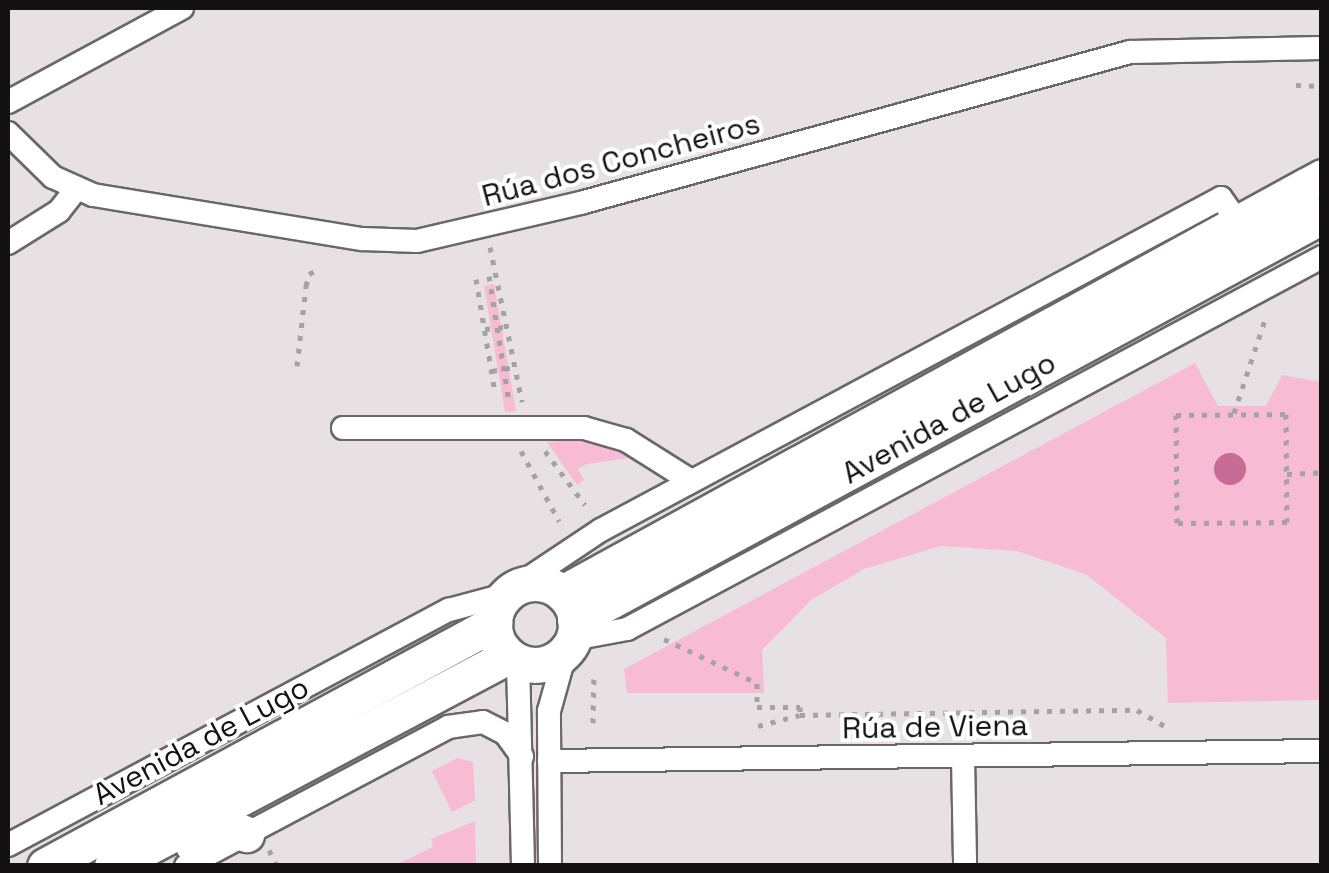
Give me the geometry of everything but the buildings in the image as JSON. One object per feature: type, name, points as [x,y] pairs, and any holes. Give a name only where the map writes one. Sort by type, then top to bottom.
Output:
[{"type":"main road","name":"Avenida de Lugo","points":[[569,625],[1236,221],[1322,178]]},
{"type":"main road","name":"Avenida de Lugo","points":[[569,625],[1322,216]]},
{"type":"main road","points":[[153,861],[244,829],[513,658],[541,664],[569,625],[538,583],[506,602],[513,658]]},
{"type":"main road","name":"Avenida de Lugo","points":[[45,866],[506,602]]},
{"type":"street","points":[[8,102],[182,8]]},
{"type":"street","name":"Rúa dos Concheiros","points":[[1264,48],[1322,58]]},
{"type":"street","name":"Rúa dos Concheiros","points":[[8,133],[43,169],[76,189],[363,239],[417,241],[584,202],[1048,70],[1130,52],[1322,48]]},
{"type":"street","points":[[8,244],[59,211],[76,189]]},
{"type":"street","name":"Avenida de Lugo","points":[[8,845],[448,610],[506,602],[556,555],[1220,198],[1236,221]]},
{"type":"street","name":"Avenida de Lugo","points":[[569,625],[627,629],[1318,258]]},
{"type":"street","points":[[343,428],[522,435],[584,428],[626,440],[691,482]]},
{"type":"street","points":[[550,866],[551,699],[569,625]]},
{"type":"street","points":[[513,658],[522,756],[523,866]]},
{"type":"street","points":[[153,861],[244,829],[410,745],[468,722],[494,727],[522,756]]},
{"type":"street","name":"Rúa de Viena","points":[[549,761],[1322,751]]},
{"type":"street","points":[[963,757],[964,866]]},
{"type":"path","points":[[1296,85],[1322,86]]},
{"type":"path","points":[[297,366],[309,274],[318,269]]},
{"type":"path","points":[[498,274],[515,367],[522,435],[559,521]]},
{"type":"path","points":[[488,276],[508,402]]},
{"type":"path","points":[[476,279],[495,392]]},
{"type":"path","points":[[1233,414],[1268,311]]},
{"type":"path","points":[[485,330],[508,326]]},
{"type":"path","points":[[492,372],[515,367]]},
{"type":"path","points":[[1176,414],[1286,414],[1287,474],[1287,522],[1177,523],[1176,414]]},
{"type":"path","points":[[522,435],[585,505]]},
{"type":"path","points":[[1287,474],[1322,472]]},
{"type":"path","points":[[660,637],[756,683],[757,706],[800,707],[800,715]]},
{"type":"path","points":[[594,673],[594,724]]},
{"type":"path","points":[[758,726],[800,715],[1136,710],[1165,726]]},
{"type":"path","points":[[244,829],[277,866]]},
{"type":"shaded area","points":[[494,284],[516,411],[505,412],[484,286]]},
{"type":"shaded area","points":[[1195,363],[1218,406],[1266,406],[1282,375],[1321,382],[1321,700],[1168,703],[1166,638],[1087,575],[1017,551],[941,546],[864,569],[811,600],[762,650],[764,693],[627,693],[624,669]]},
{"type":"shaded area","points":[[584,439],[610,444],[636,457],[587,464],[578,469],[584,480],[577,485],[547,442]]},
{"type":"shaded area","points":[[1230,453],[1242,457],[1246,469],[1242,481],[1230,485],[1218,481],[1214,469],[1218,457]]},
{"type":"shaded area","points":[[458,758],[473,762],[475,800],[452,812],[432,771]]},
{"type":"shaded area","points":[[475,821],[476,865],[396,865],[433,847],[431,839]]}]
